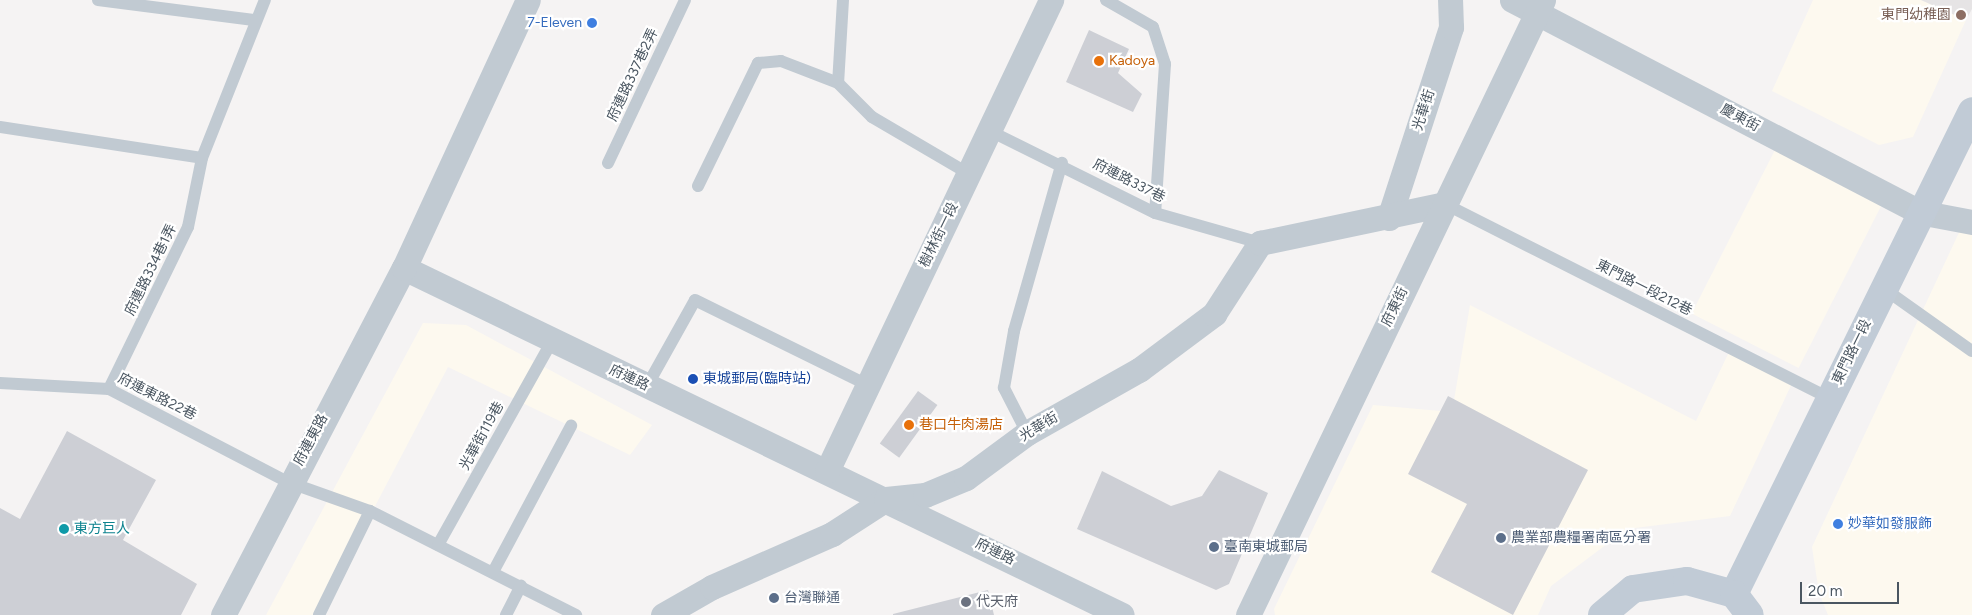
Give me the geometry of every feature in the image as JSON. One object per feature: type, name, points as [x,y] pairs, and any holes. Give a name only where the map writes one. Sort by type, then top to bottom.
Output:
[{"type":"main road","name":"東門路一段","points":[[1602,615],[1633,590],[1687,581],[1742,604],[1829,398],[1919,212],[1972,111]]},
{"type":"street","points":[[404,268],[528,0]]},
{"type":"street","name":"樹林街一段","points":[[828,471],[866,384],[1052,0]]},
{"type":"street","name":"光華街","points":[[1389,218],[1451,26],[1450,0]]},
{"type":"street","name":"慶東街","points":[[1512,0],[1540,6],[1919,212],[1972,222]]},
{"type":"street","name":"府東街","points":[[1248,615],[1540,6]]},
{"type":"street","points":[[1260,243],[1389,218],[1445,204]]},
{"type":"street","name":"光華街","points":[[663,615],[712,587],[832,534],[886,499],[926,496],[966,478],[1027,433],[1139,370],[1214,314],[1260,243]]},
{"type":"street","name":"府連路","points":[[404,268],[552,341],[886,499],[1122,615]]},
{"type":"street","name":"府連東路","points":[[223,615],[288,482],[404,268]]},
{"type":"lane","points":[[98,0],[254,20]]},
{"type":"lane","name":"府連路334巷1弄","points":[[109,389],[188,227],[202,158],[254,20],[264,0]]},
{"type":"lane","name":"府連路337巷2弄","points":[[608,163],[685,0]]},
{"type":"lane","points":[[838,83],[843,0]]},
{"type":"lane","points":[[1106,0],[1153,26],[1165,64],[1155,213]]},
{"type":"lane","points":[[698,186],[758,64],[781,61],[838,83],[872,117],[969,174]]},
{"type":"lane","points":[[0,127],[202,158]]},
{"type":"lane","name":"府連路337巷","points":[[990,131],[1062,163],[1155,213],[1260,243]]},
{"type":"lane","points":[[1027,433],[1004,388],[1014,331],[1062,163]]},
{"type":"lane","name":"東門路一段212巷","points":[[1445,204],[1829,398]]},
{"type":"lane","points":[[1882,288],[1972,351]]},
{"type":"lane","points":[[647,386],[695,300],[866,384]]},
{"type":"lane","name":"光華街119巷","points":[[438,545],[552,341]]},
{"type":"lane","name":"府連東路22巷","points":[[0,384],[109,389],[288,482]]},
{"type":"lane","points":[[493,572],[571,426]]},
{"type":"lane","points":[[288,482],[370,511],[576,615]]},
{"type":"lane","points":[[319,615],[370,511]]},
{"type":"lane","points":[[506,615],[521,586]]},
{"type":"shaded area","points":[[1813,0],[1921,0],[1966,20],[1913,137],[1879,145],[1772,91]]},
{"type":"shaded area","name":"東門幼稚園","points":[[1921,0],[1972,0],[1972,9],[1966,20]]},
{"type":"shaded area","points":[[1777,146],[1884,200],[1799,368],[1692,314]]},
{"type":"shaded area","points":[[1963,224],[1972,226],[1972,615],[1828,615],[1819,593],[1812,547]]},
{"type":"shaded area","points":[[1470,305],[1696,421],[1729,352],[1794,379],[1730,516],[1627,529],[1551,586],[1538,615],[1275,615],[1274,609],[1373,405],[1452,412]]},
{"type":"shaded area","points":[[423,323],[466,325],[652,425],[630,455],[448,367],[318,615],[266,615]]},
{"type":"building","name":"Kadoya","points":[[1089,30],[1129,49],[1118,73],[1142,94],[1133,112],[1066,82]]},
{"type":"building","name":"巷口牛肉湯店","points":[[918,391],[937,405],[899,458],[880,444]]},
{"type":"building","name":"農業部農糧署南區分署","points":[[1448,396],[1588,470],[1513,615],[1431,572],[1467,504],[1408,474]]},
{"type":"building","name":"東方巨人","points":[[67,431],[156,480],[123,540],[197,584],[181,615],[0,615],[0,508],[20,519]]},
{"type":"building","points":[[1219,470],[1268,493],[1229,584],[1216,590],[1077,529],[1102,471],[1171,506],[1202,496]]},
{"type":"building","name":"代天府","points":[[988,590],[994,615],[893,615],[893,614]]},
{"type":"place","name":"東門幼稚園","points":[[1961,15]]},
{"type":"place","name":"7-Eleven","points":[[592,23]]},
{"type":"place","name":"Kadoya","points":[[1099,61]]},
{"type":"place","name":"東城郵局(臨時站)","points":[[693,379]]},
{"type":"place","name":"巷口牛肉湯店","points":[[909,425]]},
{"type":"place","name":"妙華如發服飾","points":[[1838,524]]},
{"type":"place","name":"東方巨人","points":[[64,529]]},
{"type":"place","name":"農業部農糧署南區分署","points":[[1501,538]]},
{"type":"place","name":"臺南東城郵局","points":[[1214,547]]},
{"type":"place","name":"台灣聯通","points":[[774,598]]},
{"type":"place","name":"代天府","points":[[966,602]]}]
